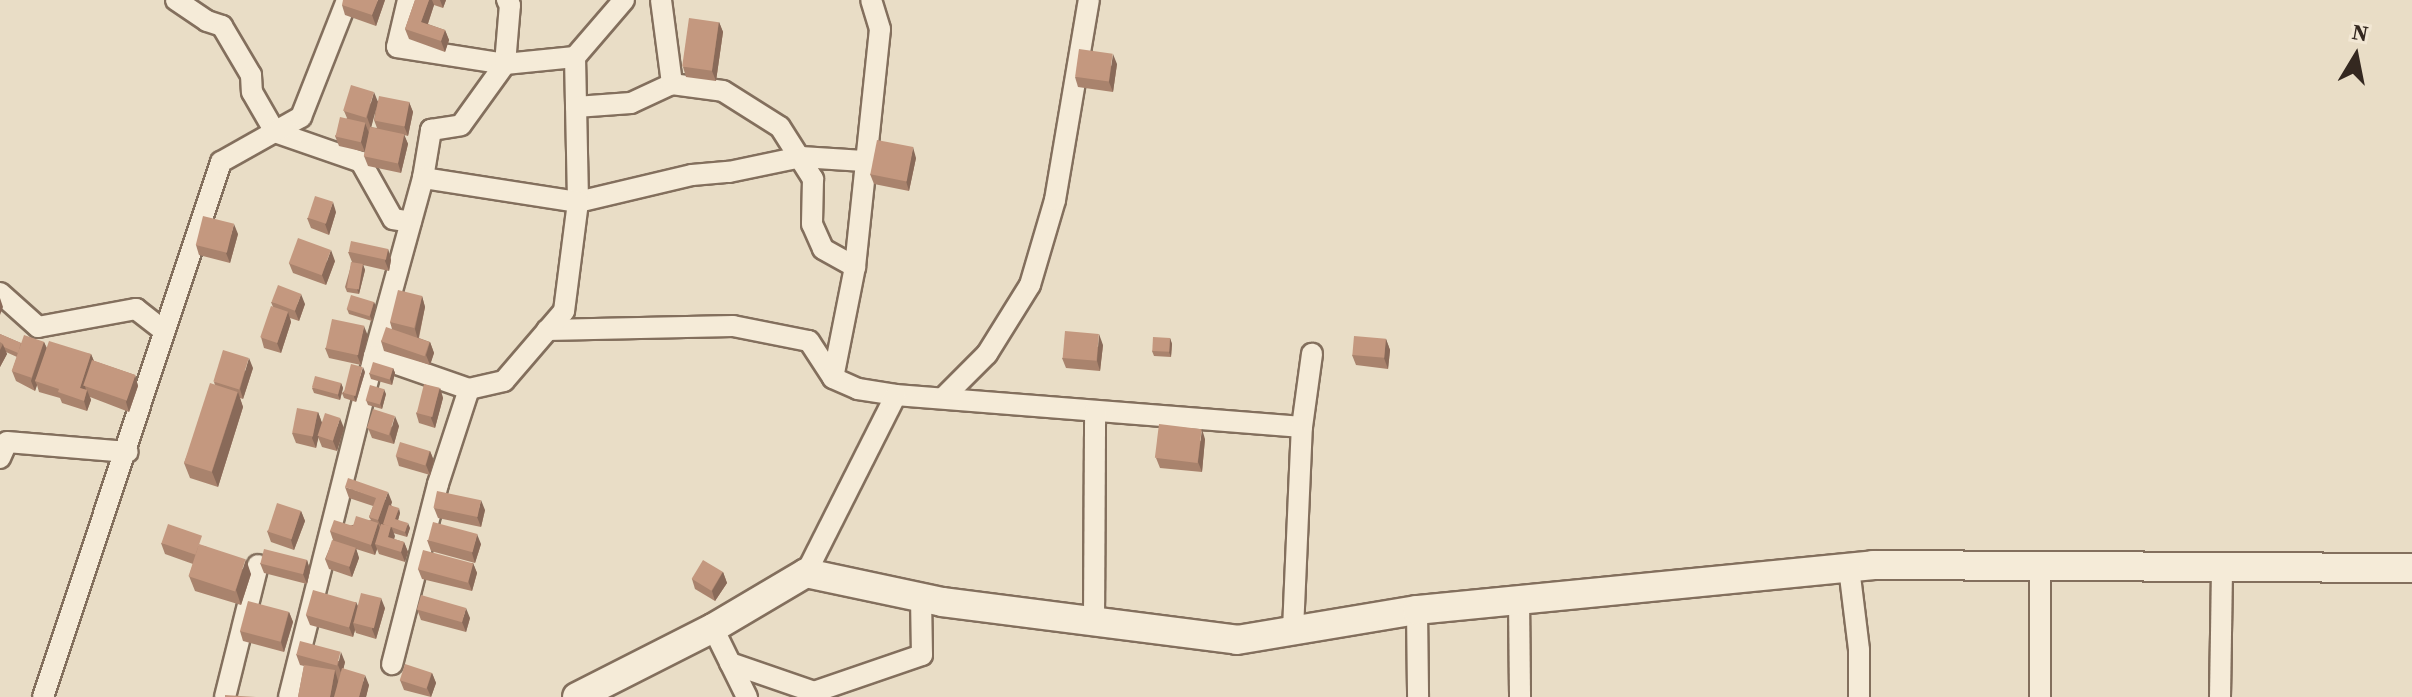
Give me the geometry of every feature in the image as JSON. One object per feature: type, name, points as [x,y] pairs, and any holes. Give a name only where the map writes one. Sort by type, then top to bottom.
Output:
[{"type":"street","points":[[176,0],[207,21],[222,26],[251,75],[252,92],[275,132],[361,162],[393,219],[411,222]]},
{"type":"street","points":[[43,697],[128,452],[164,331],[221,162],[301,117],[347,0]]},
{"type":"street","points":[[408,0],[397,47],[505,64],[575,57]]},
{"type":"street","points":[[289,697],[374,356],[423,178],[431,130],[461,125],[505,64],[510,5],[507,0]]},
{"type":"street","points":[[374,356],[469,389],[504,381],[564,311],[578,202],[575,57],[624,0]]},
{"type":"street","points":[[661,0],[672,84]]},
{"type":"street","points":[[833,378],[855,267],[880,29],[871,0]]},
{"type":"street","points":[[943,398],[987,354],[1030,285],[1055,200],[1089,0]]},
{"type":"street","points":[[576,107],[631,103],[672,84],[723,91],[780,127],[813,179],[812,224],[823,249],[855,267]]},
{"type":"street","points":[[423,178],[578,202],[692,175],[729,172],[801,157],[864,161]]},
{"type":"street","points":[[0,293],[38,327],[136,309],[164,331]]},
{"type":"street","points":[[547,330],[733,326],[809,341],[833,378],[858,389],[896,395],[1302,427]]},
{"type":"street","points":[[1293,630],[1302,427],[1312,354]]},
{"type":"street","points":[[392,664],[438,484],[469,389]]},
{"type":"street","points":[[577,697],[713,628],[806,573],[896,395]]},
{"type":"street","points":[[1094,622],[1095,411]]},
{"type":"street","points":[[0,458],[7,442],[128,452]]},
{"type":"street","points":[[225,697],[258,565]]},
{"type":"street","points":[[2040,566],[2040,697]]},
{"type":"street","points":[[2220,697],[2222,567]]},
{"type":"street","points":[[806,573],[921,598],[1237,640],[1417,610],[1849,568],[2412,568]]},
{"type":"street","points":[[1849,568],[1859,650],[1859,697]]},
{"type":"street","points":[[730,663],[814,692],[922,655],[921,598]]},
{"type":"street","points":[[1519,598],[1520,697]]},
{"type":"street","points":[[1417,610],[1418,697]]},
{"type":"street","points":[[713,628],[747,697]]},
{"type":"building","points":[[343,0],[378,0],[372,15],[342,5]]},
{"type":"building","points":[[415,0],[429,0],[421,22],[445,30],[441,41],[405,29]]},
{"type":"building","points":[[689,18],[719,22],[712,71],[682,67]]},
{"type":"building","points":[[1079,49],[1113,54],[1109,81],[1075,77]]},
{"type":"building","points":[[351,85],[374,92],[366,118],[343,111]]},
{"type":"building","points":[[379,96],[409,102],[405,126],[374,121]]},
{"type":"building","points":[[340,117],[365,123],[361,142],[336,136]]},
{"type":"building","points":[[370,127],[404,134],[398,164],[364,156]]},
{"type":"building","points":[[877,140],[913,147],[907,181],[870,174]]},
{"type":"building","points":[[315,196],[333,202],[326,224],[308,218]]},
{"type":"building","points":[[203,216],[234,224],[227,253],[196,245]]},
{"type":"building","points":[[298,238],[331,250],[322,275],[289,263]]},
{"type":"building","points":[[351,241],[388,249],[386,260],[349,252]]},
{"type":"building","points":[[351,262],[363,264],[359,290],[347,288]]},
{"type":"building","points":[[278,285],[301,294],[295,311],[272,302]]},
{"type":"building","points":[[398,290],[422,296],[414,328],[390,322]]},
{"type":"building","points":[[351,295],[374,302],[370,316],[347,309]]},
{"type":"building","points":[[271,306],[288,312],[277,343],[260,337]]},
{"type":"building","points":[[332,319],[364,326],[358,355],[326,348]]},
{"type":"building","points":[[386,327],[429,342],[425,356],[381,341]]},
{"type":"building","points":[[1065,331],[1099,334],[1097,361],[1063,358]]},
{"type":"building","points":[[0,334],[21,343],[18,353],[4,347]]},
{"type":"building","points":[[24,335],[44,342],[31,378],[12,371]]},
{"type":"building","points":[[1354,336],[1386,339],[1384,358],[1352,355]]},
{"type":"building","points":[[1153,337],[1170,338],[1169,352],[1152,351]]},
{"type":"building","points":[[49,341],[91,354],[80,388],[87,390],[84,401],[35,381]]},
{"type":"building","points":[[223,350],[249,358],[239,389],[213,382]]},
{"type":"building","points":[[92,360],[135,375],[127,401],[83,386]]},
{"type":"building","points":[[373,362],[393,368],[390,380],[369,373]]},
{"type":"building","points":[[351,364],[363,367],[355,396],[344,393]]},
{"type":"building","points":[[315,376],[341,383],[338,395],[312,388]]},
{"type":"building","points":[[210,383],[238,392],[212,472],[184,463]]},
{"type":"building","points":[[424,384],[440,388],[432,417],[417,413]]},
{"type":"building","points":[[370,385],[384,389],[380,405],[366,400]]},
{"type":"building","points":[[297,408],[318,412],[313,437],[292,433]]},
{"type":"building","points":[[373,409],[395,416],[389,435],[367,428]]},
{"type":"building","points":[[325,413],[340,418],[333,441],[318,436]]},
{"type":"building","points":[[1159,424],[1202,429],[1198,463],[1155,458]]},
{"type":"building","points":[[400,442],[430,451],[425,465],[396,456]]},
{"type":"building","points":[[348,478],[388,492],[378,520],[369,517],[376,498],[345,487]]},
{"type":"building","points":[[437,491],[481,500],[477,517],[433,508]]},
{"type":"building","points":[[277,503],[301,511],[292,539],[268,532]]},
{"type":"building","points":[[389,505],[399,508],[395,519],[408,523],[405,532],[383,524]]},
{"type":"building","points":[[356,516],[378,523],[371,545],[330,531],[334,520],[353,526]]},
{"type":"building","points":[[433,522],[477,534],[473,552],[428,540]]},
{"type":"building","points":[[168,524],[202,536],[196,555],[161,543]]},
{"type":"building","points":[[381,524],[391,526],[388,537],[404,542],[401,552],[375,544]]},
{"type":"building","points":[[332,540],[356,548],[350,567],[326,559]]},
{"type":"building","points":[[199,544],[246,559],[235,591],[188,576]]},
{"type":"building","points":[[264,549],[307,560],[303,574],[260,564]]},
{"type":"building","points":[[423,550],[473,563],[468,583],[418,569]]},
{"type":"building","points":[[703,560],[723,572],[711,591],[692,579]]},
{"type":"building","points":[[313,590],[356,602],[349,627],[306,615]]},
{"type":"building","points":[[361,593],[381,598],[374,628],[354,623]]},
{"type":"building","points":[[421,595],[466,608],[462,622],[417,609]]},
{"type":"building","points":[[248,601],[289,612],[281,642],[240,631]]},
{"type":"building","points":[[300,641],[341,652],[337,665],[296,655]]},
{"type":"building","points":[[405,664],[432,673],[426,689],[400,680]]},
{"type":"building","points":[[304,665],[335,670],[330,697],[298,697]]},
{"type":"building","points":[[342,668],[365,675],[359,697],[334,697]]}]
